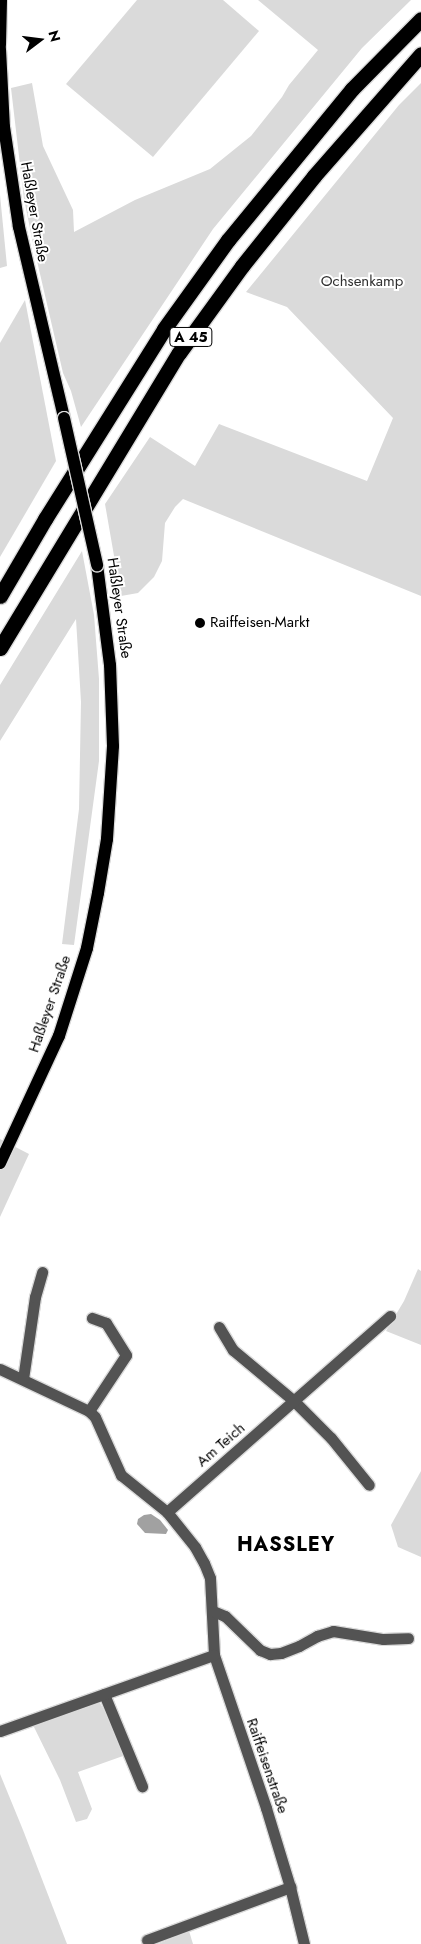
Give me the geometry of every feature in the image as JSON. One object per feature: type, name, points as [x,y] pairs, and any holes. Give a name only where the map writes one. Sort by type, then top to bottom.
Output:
[{"type":"highway","name":"A 45","points":[[0,596],[45,519],[164,329],[228,240],[352,89],[421,19]]},
{"type":"highway","name":"A 45","points":[[0,648],[179,353],[242,266],[314,176],[421,54]]},
{"type":"main road","points":[[0,45],[1,0]]},
{"type":"main road","name":"Haßleyer Straße","points":[[0,49],[4,127],[25,256],[97,565],[110,665],[113,746],[107,838],[86,948],[58,1036],[0,1162]]},
{"type":"street","points":[[23,1380],[35,1297],[42,1272]]},
{"type":"street","name":"Am Teich","points":[[167,1512],[390,1316]]},
{"type":"street","points":[[1,1374],[23,1380],[89,1411],[126,1355],[106,1323],[92,1318]]},
{"type":"street","points":[[219,1328],[233,1350],[294,1401],[331,1438],[369,1484]]},
{"type":"street","name":"Raiffeisenstraße","points":[[89,1411],[95,1417],[121,1475],[167,1512],[195,1547],[204,1562],[210,1578],[214,1655],[266,1808],[290,1887],[304,1944]]},
{"type":"street","points":[[213,1611],[224,1616],[260,1650],[270,1654],[281,1652],[317,1636],[333,1632],[383,1639],[408,1638]]},
{"type":"street","points":[[0,1732],[214,1655]]},
{"type":"street","points":[[104,1694],[142,1786]]},
{"type":"street","points":[[147,1940],[290,1887]]},
{"type":"green space","points":[[137,0],[223,0],[259,31],[153,157],[66,84]]},
{"type":"green space","points":[[258,0],[411,0],[362,48],[213,229],[81,427],[71,391],[63,373],[34,248],[24,199],[11,88],[32,83],[43,146],[73,210],[74,232],[135,200],[210,169],[251,136],[282,97],[289,85],[318,50]]},
{"type":"green space","name":"Ochsenkamp","points":[[421,83],[421,596],[183,499],[175,507],[165,523],[162,561],[154,577],[138,593],[121,596],[105,504],[150,437],[195,466],[219,424],[367,481],[393,418],[287,307],[246,292],[399,105]]},
{"type":"green space","points":[[0,195],[7,266],[0,268]]},
{"type":"green space","points":[[25,300],[56,461],[0,557],[0,343]]},
{"type":"green space","points":[[82,551],[94,615],[99,679],[99,761],[74,945],[62,944],[79,809],[81,702],[76,619],[0,741],[0,685]]},
{"type":"green space","points":[[0,1139],[29,1154],[0,1217]]},
{"type":"green space","points":[[418,1269],[421,1271],[421,1345],[386,1331],[404,1301]]},
{"type":"green space","points":[[421,1471],[421,1557],[398,1547],[391,1525]]},
{"type":"green space","points":[[94,1702],[100,1703],[105,1712],[123,1756],[78,1772],[92,1809],[87,1819],[76,1822],[60,1780],[32,1723]]},
{"type":"green space","points":[[0,1774],[23,1830],[67,1944],[0,1944]]},
{"type":"green space","points":[[189,1931],[193,1944],[158,1944]]},
{"type":"shaded area","points":[[151,1514],[160,1520],[168,1530],[166,1534],[145,1533],[137,1524],[138,1519],[144,1515]]},
{"type":"place","name":"Raiffeisen-Markt","points":[[200,623]]},
{"type":"district","name":"HASSLEY","points":[[286,1544]]}]
